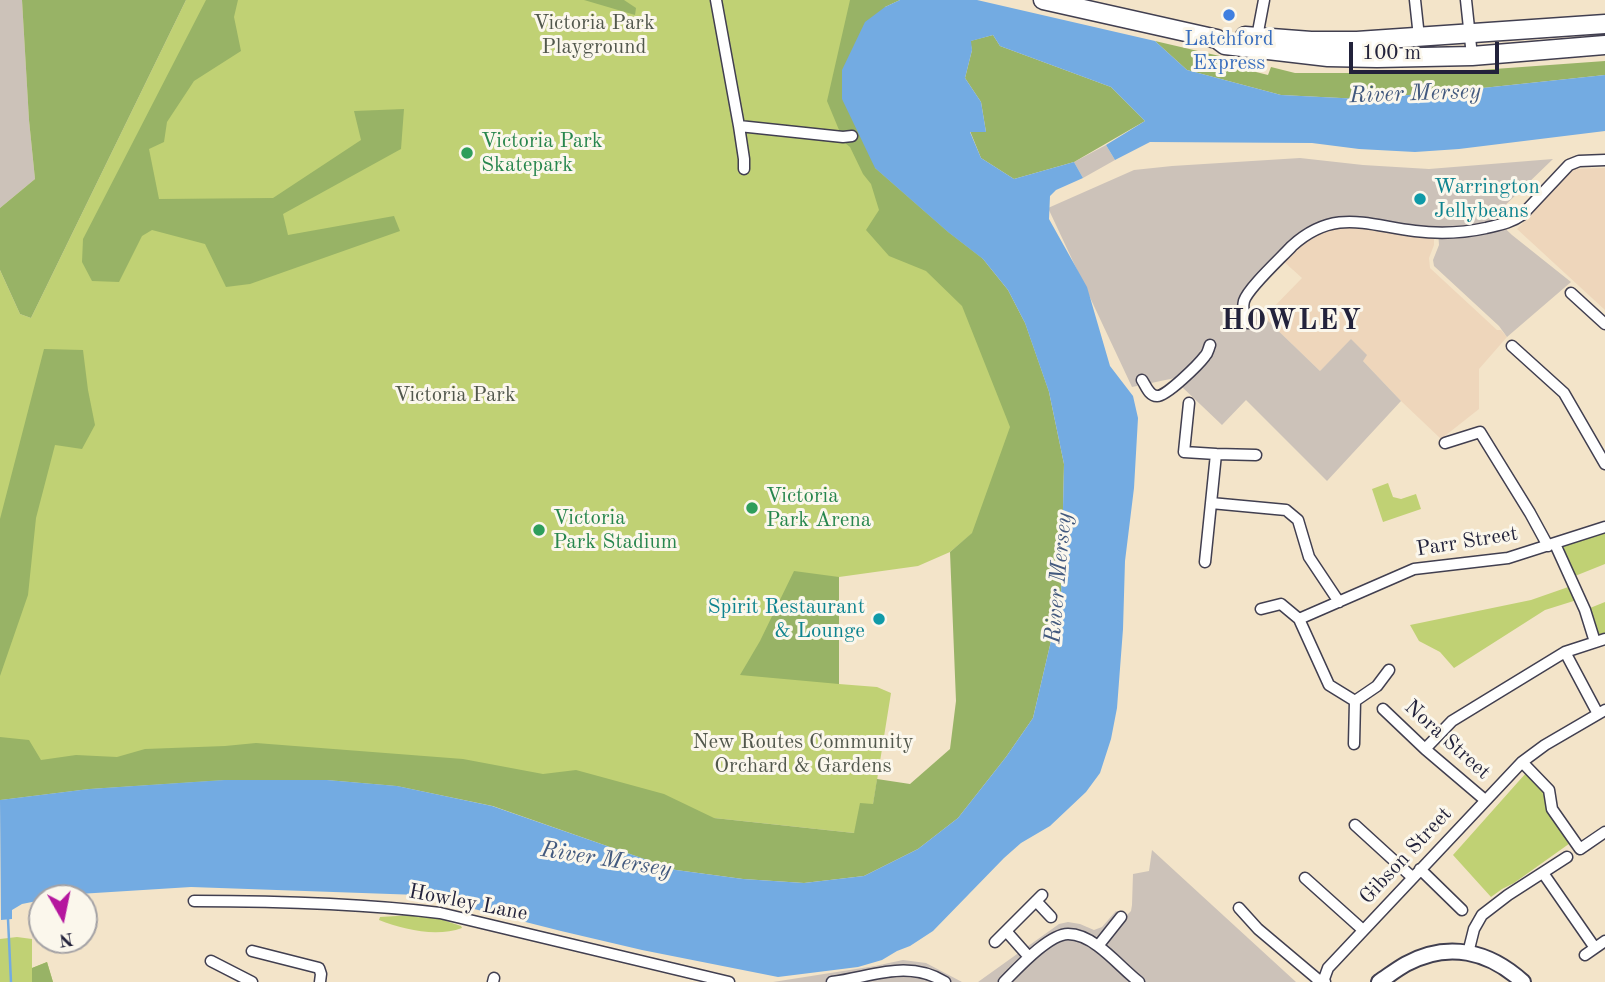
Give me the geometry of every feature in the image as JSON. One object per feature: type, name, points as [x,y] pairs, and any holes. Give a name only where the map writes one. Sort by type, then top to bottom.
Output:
[{"type":"highway","points":[[1043,0],[1217,39],[1225,45],[1328,57],[1472,56],[1605,45]]},
{"type":"highway","points":[[1217,39],[1225,34],[1311,41],[1357,41],[1605,24]]},
{"type":"street","points":[[716,0],[739,125],[744,169]]},
{"type":"street","points":[[1257,37],[1264,0]]},
{"type":"street","points":[[1415,0],[1419,37]]},
{"type":"street","points":[[1466,0],[1472,56]]},
{"type":"street","points":[[739,125],[852,136]]},
{"type":"street","points":[[1248,323],[1243,305],[1248,293],[1299,239],[1319,228],[1352,221],[1436,233],[1504,224],[1522,215],[1569,165],[1605,160]]},
{"type":"street","points":[[1571,293],[1605,324]]},
{"type":"street","points":[[1142,380],[1151,394],[1161,396],[1207,354],[1210,345]]},
{"type":"street","points":[[1512,346],[1564,393],[1605,464]]},
{"type":"street","points":[[1189,403],[1184,452],[1256,455]]},
{"type":"street","points":[[1425,749],[1452,721],[1565,652],[1600,640],[1551,545],[1480,432],[1445,443]]},
{"type":"street","points":[[1205,562],[1216,454]]},
{"type":"street","points":[[1211,503],[1286,510],[1298,520],[1309,557],[1339,602]]},
{"type":"street","name":"Parr Street","points":[[1299,619],[1414,569],[1508,558],[1605,527]]},
{"type":"street","points":[[1261,609],[1282,604],[1299,619],[1329,685],[1355,701]]},
{"type":"street","points":[[1565,652],[1602,712]]},
{"type":"street","points":[[1355,701],[1377,686],[1389,670]]},
{"type":"street","points":[[1354,744],[1355,701]]},
{"type":"street","name":"Nora Street","points":[[1383,709],[1485,800]]},
{"type":"street","name":"Gibson Street","points":[[1325,981],[1328,968],[1522,762],[1545,745],[1602,712]]},
{"type":"street","points":[[1522,762],[1549,790],[1552,809],[1580,849],[1605,832]]},
{"type":"street","points":[[1355,825],[1412,877]]},
{"type":"street","points":[[1468,953],[1474,929],[1482,915],[1567,857]]},
{"type":"street","points":[[1420,869],[1462,910]]},
{"type":"street","points":[[1543,873],[1595,948]]},
{"type":"street","points":[[1305,878],[1363,930]]},
{"type":"street","points":[[995,942],[1039,898],[1051,917]]},
{"type":"street","name":"Howley Lane","points":[[194,901],[294,902],[440,913],[729,982]]},
{"type":"street","points":[[1239,908],[1258,929],[1315,977],[1325,981]]},
{"type":"street","points":[[1098,946],[1121,917]]},
{"type":"street","points":[[1006,932],[1029,957]]},
{"type":"street","points":[[1004,982],[1029,957],[1056,936],[1075,934],[1098,946],[1139,982]]},
{"type":"street","points":[[1585,955],[1605,941]]},
{"type":"street","points":[[252,951],[319,968],[320,982]]},
{"type":"street","points":[[1378,982],[1406,964],[1427,955],[1450,951],[1468,953],[1496,963],[1524,982]]},
{"type":"street","points":[[211,961],[252,982]]},
{"type":"street","points":[[832,982],[901,970],[932,974],[945,982]]},
{"type":"shaded area","points":[[0,0],[22,0],[35,179],[0,208]]},
{"type":"shaded area","points":[[1106,145],[1115,160],[1083,178],[1074,162]]},
{"type":"shaded area","points":[[1300,158],[1429,169],[1553,159],[1493,217],[1571,282],[1507,337],[1499,326],[1434,266],[1433,260],[1439,245],[1438,230],[1319,225],[1240,300],[1264,317],[1320,371],[1351,339],[1367,355],[1363,361],[1401,401],[1327,481],[1246,400],[1222,425],[1175,378],[1132,387],[1048,208],[1134,170]]},
{"type":"shaded area","points":[[1605,168],[1605,310],[1517,229],[1572,169]]},
{"type":"shaded area","points":[[1352,224],[1434,234],[1434,245],[1429,258],[1430,268],[1507,337],[1479,369],[1479,409],[1441,439],[1363,361],[1351,340],[1320,371],[1264,317],[1302,278],[1282,260],[1309,235]]},
{"type":"shaded area","points":[[1152,850],[1296,982],[978,982],[1059,924],[1080,924],[1094,930],[1102,927],[1116,911],[1124,918],[1131,911],[1133,874],[1149,871]]},
{"type":"shaded area","points":[[903,960],[926,963],[962,982],[773,982],[875,966]]},
{"type":"green space","points":[[22,0],[186,0],[31,318],[20,314],[0,270],[0,208],[35,179]]},
{"type":"green space","name":"Victoria Park","points":[[186,0],[859,0],[842,70],[983,259],[1025,323],[1049,392],[999,511],[950,552],[918,566],[839,577],[839,684],[877,687],[891,693],[873,805],[854,833],[714,818],[676,870],[493,806],[397,786],[327,780],[232,780],[89,789],[0,800],[0,270],[20,314],[31,318]]},
{"type":"green space","points":[[206,0],[238,0],[234,17],[241,51],[194,81],[167,122],[164,142],[149,149],[159,199],[273,198],[361,140],[354,111],[404,109],[401,149],[283,214],[288,235],[394,216],[400,231],[250,284],[226,287],[205,244],[152,230],[142,236],[119,282],[92,281],[82,262],[83,239]]},
{"type":"green space","points":[[584,0],[624,0],[636,8],[635,15]]},
{"type":"green space","points":[[850,0],[900,0],[885,7],[875,168],[983,259],[1008,290],[1025,323],[1049,392],[1064,464],[1061,598],[1033,718],[958,818],[918,849],[864,876],[804,883],[743,879],[676,870],[493,806],[397,786],[327,780],[224,780],[89,789],[0,800],[0,737],[29,740],[41,760],[76,755],[117,757],[145,749],[256,743],[463,759],[543,774],[576,770],[664,794],[714,818],[854,833],[860,803],[873,804],[877,779],[910,784],[950,749],[956,701],[950,552],[972,533],[1010,427],[962,306],[926,271],[889,256],[866,230],[879,210],[871,184],[850,147],[844,142],[827,101]]},
{"type":"green space","points":[[993,35],[1000,46],[1111,87],[1145,121],[1074,162],[1014,179],[981,158],[970,131],[986,132],[981,102],[965,78],[972,50],[970,41]]},
{"type":"green space","points":[[1155,41],[1241,61],[1240,68],[1268,75],[1271,67],[1295,73],[1439,73],[1605,61],[1605,75],[1361,99],[1281,95],[1187,70]]},
{"type":"green space","points":[[44,349],[83,350],[95,425],[82,449],[55,445],[36,518],[28,595],[0,676],[0,519]]},
{"type":"green space","points":[[1388,483],[1393,497],[1401,499],[1416,494],[1421,509],[1383,522],[1372,489]]},
{"type":"green space","points":[[1605,527],[1605,564],[1570,578],[1555,544]]},
{"type":"green space","points":[[794,571],[839,577],[839,684],[740,675]]},
{"type":"green space","points":[[1574,585],[1580,599],[1545,610],[1454,668],[1440,652],[1419,641],[1410,625],[1531,600]]},
{"type":"green space","points":[[1605,602],[1605,639],[1595,642],[1585,610]]},
{"type":"green space","points":[[1526,773],[1540,784],[1573,841],[1491,897],[1453,855]]},
{"type":"green space","points":[[413,915],[437,918],[462,928],[442,932],[421,931],[379,920],[380,917]]},
{"type":"green space","points":[[28,938],[32,968],[47,962],[53,982],[0,982],[0,939]]},
{"type":"green space","points":[[47,962],[53,982],[32,982],[32,968]]},
{"type":"water","name":"River Mersey","points":[[900,0],[977,0],[1155,41],[1187,70],[1281,95],[1361,99],[1605,75],[1605,131],[1415,152],[1312,143],[1150,142],[1115,160],[1106,145],[1145,121],[1111,87],[1000,46],[993,35],[971,41],[972,50],[965,78],[981,102],[986,132],[970,132],[981,158],[1014,179],[1074,162],[1083,178],[1056,190],[1050,196],[1049,219],[1087,287],[1110,366],[1133,396],[1138,418],[1134,488],[1125,561],[1117,708],[1100,773],[1086,792],[1050,826],[1021,843],[1004,858],[933,931],[882,960],[858,967],[778,977],[642,950],[419,895],[191,887],[98,893],[98,884],[28,884],[28,903],[12,910],[12,919],[1,920],[0,800],[89,789],[224,780],[327,780],[397,786],[492,806],[676,870],[743,879],[804,883],[864,876],[918,849],[958,818],[1033,718],[1061,598],[1064,464],[1049,392],[1025,323],[1008,290],[983,259],[875,168],[842,99],[842,70],[865,22]]},
{"type":"waterway","points":[[8,919],[11,982]]},
{"type":"place","name":"Latchford Express","points":[[1229,15]]},
{"type":"place","name":"Victoria Park Skatepark","points":[[467,153]]},
{"type":"place","name":"Warrington Jellybeans","points":[[1420,199]]},
{"type":"place","name":"Victoria Park Arena","points":[[752,508]]},
{"type":"place","name":"Victoria Park Stadium","points":[[539,530]]},
{"type":"place","name":"Spirit Restaurant & Lounge","points":[[879,619]]},
{"type":"district","name":"HOWLEY","points":[[1292,322]]},
{"type":"park label","name":"Victoria Park Playground","points":[[594,35]]},
{"type":"park label","name":"New Routes Community Orchard & Gardens","points":[[803,754]]}]
